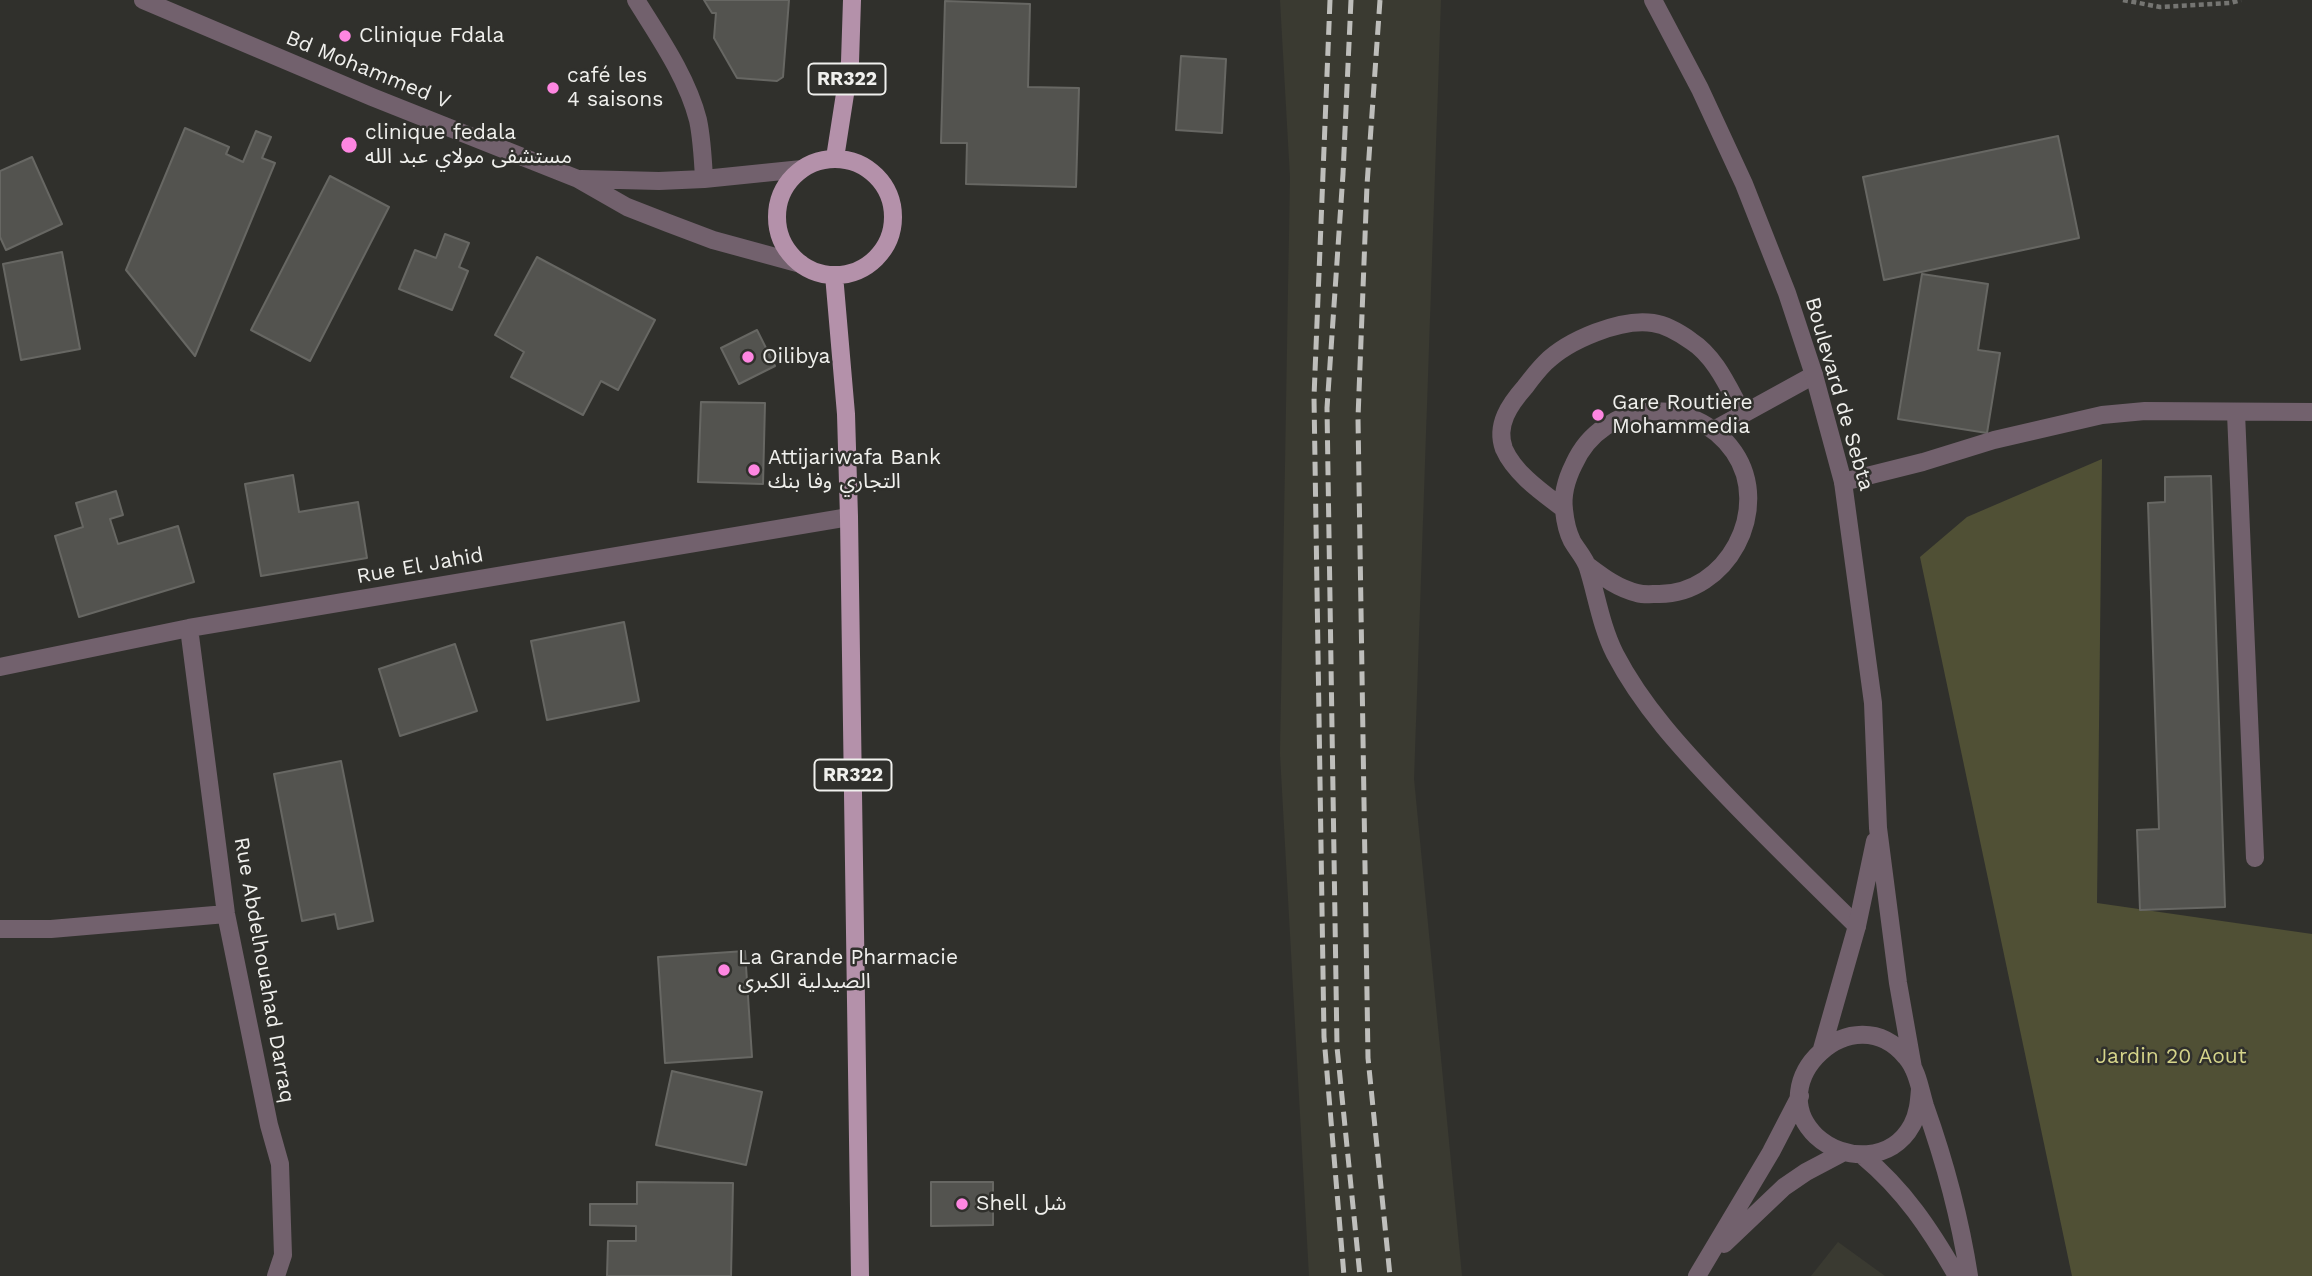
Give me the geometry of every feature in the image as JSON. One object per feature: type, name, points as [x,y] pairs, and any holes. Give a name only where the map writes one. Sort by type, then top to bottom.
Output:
[{"type":"main road","name":"RR322","points":[[835,158],[850,62],[852,0]]},
{"type":"main road","points":[[835,158],[855,161],[872,172],[886,187],[893,206],[893,227],[886,246],[872,262],[855,272],[834,275],[817,272],[801,264],[788,252],[779,235],[777,216],[780,198],[788,182],[802,169],[817,161],[835,158]]},
{"type":"main road","name":"RR322","points":[[834,275],[846,414],[849,517],[860,1276]]},
{"type":"street","name":"Bd Mohammed V","points":[[143,0],[372,97],[578,179],[627,206],[691,232],[801,264]]},
{"type":"street","points":[[636,0],[677,67],[697,117],[704,179]]},
{"type":"street","points":[[1654,0],[1664,0]]},
{"type":"street","name":"Boulevard de Sebta","points":[[1654,0],[1700,89],[1744,184],[1787,293],[1814,375],[1843,482],[1873,703],[1878,828],[1898,983],[1913,1068]]},
{"type":"street","name":"Bd Mohammed V","points":[[578,179],[704,179],[802,169]]},
{"type":"street","points":[[1564,509],[1513,464],[1503,447],[1502,425],[1510,404],[1547,361],[1583,338],[1619,325],[1652,323],[1675,331],[1694,342],[1710,358],[1743,414]]},
{"type":"street","points":[[1714,430],[1814,375]]},
{"type":"street","points":[[1587,565],[1611,584],[1640,594],[1671,594],[1699,584],[1724,566],[1741,541],[1748,511],[1746,481],[1734,453],[1714,430],[1687,416],[1658,410],[1628,415],[1601,429],[1580,450],[1567,479],[1564,509],[1571,539],[1587,565],[1599,614],[1615,653],[1637,692],[1679,746],[1753,824],[1857,926]]},
{"type":"street","points":[[1843,482],[1923,462],[1994,440],[2102,415],[2145,411],[2312,412]]},
{"type":"street","points":[[2236,413],[2255,858]]},
{"type":"street","name":"Rue El Jahid","points":[[1,662],[849,517]]},
{"type":"street","name":"Rue Abdelhouahad Darraq","points":[[189,628],[226,915],[269,1125],[280,1164],[283,1255],[276,1276]]},
{"type":"street","name":"Boulevard de Sebta","points":[[1822,1049],[1857,926],[1878,828]]},
{"type":"street","points":[[0,929],[51,929],[226,915]]},
{"type":"street","points":[[1920,1089],[1918,1108],[1911,1127],[1898,1141],[1881,1152],[1863,1156],[1842,1153],[1826,1145],[1812,1132],[1803,1115],[1800,1096],[1802,1078],[1810,1062],[1822,1049],[1846,1037],[1873,1037],[1897,1048],[1913,1068],[1920,1089],[1947,1172],[1962,1230],[1969,1276]]},
{"type":"street","points":[[1697,1276],[1800,1096]]},
{"type":"street","points":[[1708,1259],[1784,1187],[1842,1153]]},
{"type":"street","points":[[1863,1156],[1887,1176],[1907,1199],[1933,1234],[1957,1276]]},
{"type":"path","points":[[2123,0],[2160,7],[2241,0]]},
{"type":"shaded area","points":[[1280,0],[1441,0],[1414,779],[1462,1276],[1309,1276],[1280,754],[1290,177]]},
{"type":"shaded area","points":[[1838,1242],[1885,1276],[1811,1276]]},
{"type":"green space","name":"Jardin 20 Aout","points":[[2102,459],[2097,903],[2312,934],[2312,1276],[2072,1276],[1920,557],[1967,517]]},
{"type":"building","points":[[704,0],[789,0],[783,77],[777,81],[737,78],[714,38],[716,13],[712,13]]},
{"type":"building","points":[[945,1],[1030,4],[1028,87],[1079,88],[1076,187],[966,184],[967,143],[941,143]]},
{"type":"building","points":[[1181,56],[1226,59],[1222,133],[1176,130]]},
{"type":"building","points":[[185,128],[229,147],[226,154],[243,162],[256,131],[271,137],[262,158],[275,163],[195,356],[126,270]]},
{"type":"building","points":[[2058,136],[2079,238],[1884,280],[1863,177]]},
{"type":"building","points":[[32,157],[62,224],[6,250],[0,237],[0,171]]},
{"type":"building","points":[[330,176],[389,207],[310,361],[251,330]]},
{"type":"building","points":[[445,234],[469,243],[459,267],[468,271],[452,310],[399,289],[415,250],[436,258]]},
{"type":"building","points":[[62,252],[80,349],[21,360],[3,264]]},
{"type":"building","points":[[537,257],[655,320],[618,390],[601,381],[583,415],[511,377],[524,352],[495,335]]},
{"type":"building","points":[[1922,274],[1988,284],[1978,350],[2000,353],[1987,433],[1898,419]]},
{"type":"building","name":"Oilibya","points":[[757,330],[775,366],[739,384],[721,348]]},
{"type":"building","points":[[701,402],[765,403],[763,484],[698,482]]},
{"type":"building","points":[[293,475],[299,512],[358,502],[367,558],[261,576],[245,484]]},
{"type":"building","points":[[2211,476],[2225,907],[2140,910],[2137,830],[2159,829],[2148,503],[2165,502],[2165,477]]},
{"type":"building","points":[[116,491],[123,515],[110,519],[118,544],[178,526],[194,582],[79,617],[55,536],[83,527],[76,503]]},
{"type":"building","points":[[624,622],[639,701],[547,720],[531,641]]},
{"type":"building","points":[[455,644],[477,711],[400,736],[379,669]]},
{"type":"building","points":[[341,761],[373,921],[338,929],[335,914],[302,921],[274,774]]},
{"type":"building","points":[[745,951],[752,1057],[665,1063],[658,957]]},
{"type":"building","points":[[672,1071],[762,1092],[746,1165],[656,1145]]},
{"type":"building","points":[[637,1182],[733,1183],[731,1276],[607,1276],[608,1241],[636,1241],[636,1226],[590,1225],[590,1204],[637,1204]]},
{"type":"building","name":"Shell شل","points":[[931,1182],[993,1182],[993,1225],[931,1226]]},
{"type":"railway","points":[[1330,0],[1314,397],[1324,1037],[1344,1276]]},
{"type":"railway","points":[[1351,0],[1343,174],[1327,408],[1337,1047],[1360,1276]]},
{"type":"railway","points":[[1380,0],[1367,185],[1358,418],[1368,1058],[1390,1276]]},
{"type":"place","name":"Clinique Fdala","points":[[345,36]]},
{"type":"place","name":"café les 4 saisons","points":[[553,88]]},
{"type":"place","name":"clinique fedala مستشفى مولاي عبد الله","points":[[349,145]]},
{"type":"place","name":"Oilibya","points":[[748,357]]},
{"type":"place","name":"Gare Routière Mohammedia","points":[[1598,415]]},
{"type":"place","name":"Attijariwafa Bank التجاري وفا بنك","points":[[754,470]]},
{"type":"place","name":"La Grande Pharmacie الصيدلية الكبرى","points":[[724,970]]},
{"type":"place","name":"Shell شل","points":[[962,1204]]}]
